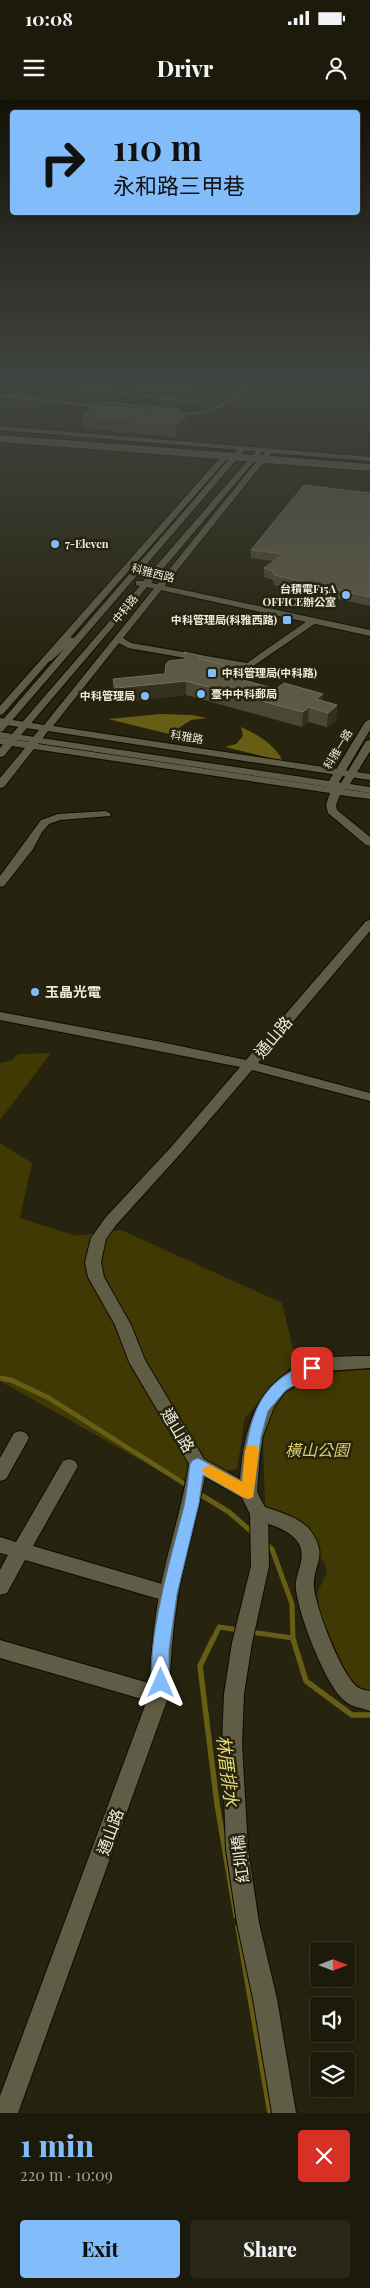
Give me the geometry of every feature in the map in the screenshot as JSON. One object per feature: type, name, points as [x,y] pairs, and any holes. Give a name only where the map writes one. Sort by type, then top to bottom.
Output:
[{"type":"street","name":"中科路","points":[[0,712],[210,478]]},
{"type":"street","name":"中科路","points":[[1,726],[53,670],[132,578],[213,478]]},
{"type":"street","name":"中科路","points":[[0,754],[14,735],[115,622],[147,581],[240,478]]},
{"type":"street","name":"中科路","points":[[0,785],[161,584],[243,478]]},
{"type":"street","name":"科雅西路","points":[[121,576],[370,626]]},
{"type":"street","name":"科雅西路","points":[[161,584],[370,633]]},
{"type":"street","points":[[48,659],[108,604]]},
{"type":"street","points":[[115,622],[117,638],[128,645],[249,666],[313,621]]},
{"type":"street","name":"科雅一路","points":[[341,781],[370,722]]},
{"type":"street","name":"科雅路","points":[[1,726],[14,735],[39,737],[341,781],[370,783]]},
{"type":"street","name":"科雅路","points":[[0,735],[39,737],[341,781],[370,790]]},
{"type":"street","name":"科雅一路","points":[[341,781],[370,743]]},
{"type":"street","name":"科雅路","points":[[341,781],[370,777]]},
{"type":"street","points":[[341,781],[331,805],[332,811],[370,843]]},
{"type":"street","name":"科雅路","points":[[341,781],[370,796]]},
{"type":"street","points":[[0,884],[29,847],[37,831],[45,822],[58,817],[106,814]]},
{"type":"street","name":"通山路","points":[[6,2113],[159,1695],[161,1650],[169,1594],[194,1490],[198,1464],[137,1362],[123,1325],[96,1277],[93,1262],[99,1238],[111,1221],[177,1149],[370,924]]},
{"type":"street","points":[[0,1016],[161,1046],[249,1065],[370,1097]]},
{"type":"street","points":[[370,1362],[312,1368],[281,1386],[262,1409],[254,1437],[248,1493],[259,1530],[282,1521],[305,1536],[313,1556],[304,1588],[313,1623],[338,1676],[352,1695],[370,1701]]},
{"type":"street","points":[[0,1474],[20,1438]]},
{"type":"street","points":[[198,1464],[248,1493]]},
{"type":"street","points":[[0,1587],[69,1466]]},
{"type":"street","name":"紅圳橋","points":[[259,1530],[260,1566],[253,1603],[242,1643],[234,1694],[232,1744],[237,1849],[248,1923],[265,1999],[284,2113]]},
{"type":"street","points":[[0,1544],[20,1552],[169,1594]]},
{"type":"street","points":[[0,1649],[159,1695]]},
{"type":"green space","points":[[51,1053],[0,1120],[0,1063],[11,1061],[18,1054]]},
{"type":"green space","points":[[0,1143],[32,1163],[20,1218],[76,1236],[121,1230],[282,1303],[296,1361],[245,1418],[237,1469],[176,1480],[0,1381]]},
{"type":"green space","name":"橫山公園","points":[[370,1370],[370,1695],[347,1676],[320,1613],[317,1593],[327,1573],[326,1567],[310,1536],[265,1508],[262,1409],[282,1395],[321,1374]]},
{"type":"shaded area","points":[[160,714],[192,715],[207,718],[191,720],[177,729],[177,736],[108,719]]},
{"type":"shaded area","points":[[241,727],[265,740],[275,749],[283,761],[225,747],[236,744],[243,736]]},
{"type":"building","points":[[304,485],[370,493],[370,597],[274,575],[273,571],[264,568],[284,554],[251,550]]},
{"type":"building","points":[[184,652],[202,656],[198,658],[246,671],[236,678],[276,689],[284,683],[323,694],[316,699],[337,705],[328,713],[309,707],[303,712],[186,681],[116,688],[113,679],[165,674],[166,664],[169,661],[186,659]]},
{"type":"waterway","points":[[0,1378],[11,1380],[49,1398],[188,1486]]},
{"type":"waterway","points":[[198,1493],[229,1512],[253,1533]]},
{"type":"waterway","points":[[266,1544],[272,1549],[292,1604],[293,1638]]},
{"type":"waterway","name":"林厝排水","points":[[213,1640],[219,1627],[239,1630]]},
{"type":"waterway","name":"林厝排水","points":[[251,1632],[293,1638]]},
{"type":"waterway","name":"林厝排水","points":[[213,1639],[200,1666],[217,1804],[236,1916]]},
{"type":"waterway","name":"林厝排水","points":[[293,1639],[306,1681],[352,1715],[370,1715]]},
{"type":"waterway","name":"林厝排水","points":[[238,1927],[270,2113]]},
{"type":"slow traffic","points":[[210,1471],[248,1493],[252,1451]]},
{"type":"place","name":"7-Eleven","points":[[55,544]]},
{"type":"place","name":"台積電F15A OFFICE辦公室","points":[[346,595]]},
{"type":"place","name":"中科管理局(科雅西路)","points":[[287,620]]},
{"type":"place","name":"中科管理局(中科路)","points":[[212,673]]},
{"type":"place","name":"臺中中科郵局","points":[[201,694]]},
{"type":"place","name":"中科管理局","points":[[145,696]]},
{"type":"place","name":"玉晶光電","points":[[35,992]]},
{"type":"route","points":[[161,1683],[161,1650],[169,1594],[192,1503],[198,1464],[248,1493],[254,1437],[262,1409],[281,1386],[312,1368]]}]
